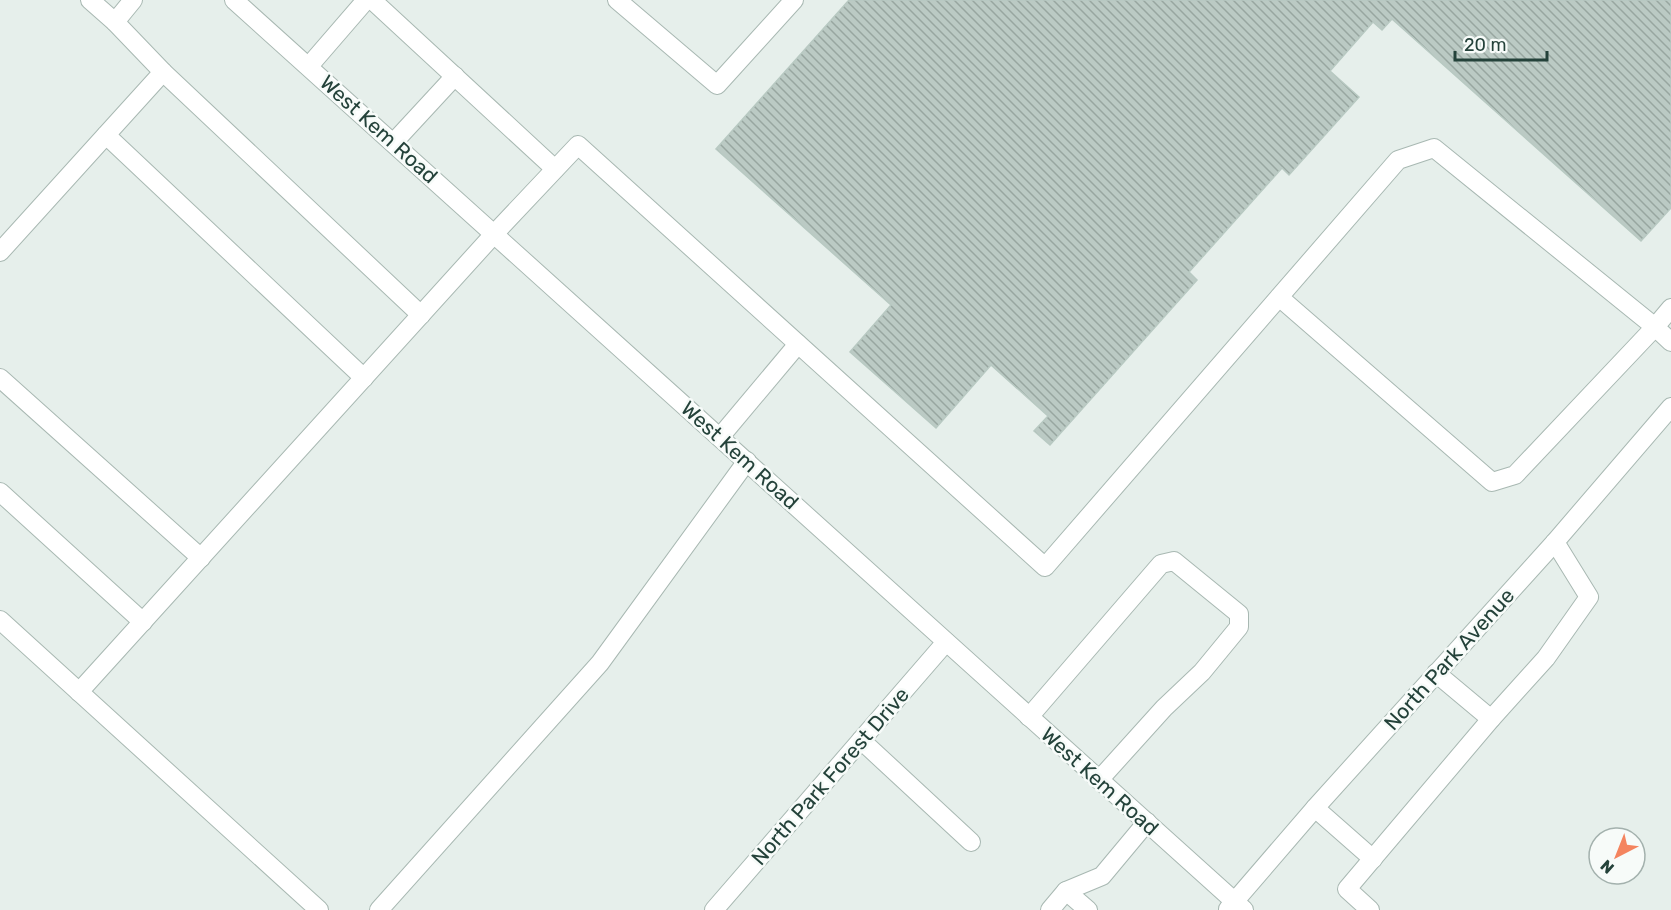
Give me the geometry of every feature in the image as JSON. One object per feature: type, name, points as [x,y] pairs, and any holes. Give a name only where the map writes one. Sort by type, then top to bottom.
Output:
[{"type":"street","points":[[90,0],[115,22],[162,72],[421,315]]},
{"type":"street","points":[[115,22],[134,0]]},
{"type":"street","name":"West Kem Road","points":[[234,0],[1147,822],[1235,907]]},
{"type":"street","points":[[309,66],[366,0]]},
{"type":"street","points":[[372,0],[555,169]]},
{"type":"street","points":[[617,0],[717,85],[794,0]]},
{"type":"street","points":[[0,252],[162,72]]},
{"type":"street","points":[[394,142],[455,76]]},
{"type":"street","points":[[106,135],[364,378]]},
{"type":"street","points":[[79,692],[495,233],[578,145],[1045,567],[1398,160],[1434,148],[1671,342]]},
{"type":"street","points":[[1279,297],[1492,482],[1515,475],[1671,308]]},
{"type":"street","points":[[720,436],[798,344]]},
{"type":"street","points":[[0,378],[201,558]]},
{"type":"street","name":"North Park Avenue","points":[[1235,907],[1315,808],[1554,542],[1671,407]]},
{"type":"street","points":[[379,910],[600,663],[747,461]]},
{"type":"street","points":[[0,492],[143,622]]},
{"type":"street","points":[[1370,910],[1347,889],[1491,719],[1546,658],[1589,597],[1554,542]]},
{"type":"street","points":[[1029,717],[1161,564],[1174,561],[1239,614],[1239,627],[1202,672],[1164,708],[1099,780]]},
{"type":"street","points":[[0,620],[319,910]]},
{"type":"street","name":"North Park Forest Drive","points":[[714,910],[946,642]]},
{"type":"street","points":[[1436,673],[1491,719]]},
{"type":"street","points":[[861,740],[971,842]]},
{"type":"street","points":[[1315,808],[1373,859]]},
{"type":"street","points":[[1050,910],[1066,891],[1102,876],[1147,822]]},
{"type":"street","points":[[1066,891],[1088,910]]},
{"type":"building","points":[[849,0],[1671,0],[1671,208],[1641,241],[1392,19],[1382,30],[1373,22],[1330,71],[1359,97],[1289,175],[1282,168],[1189,272],[1197,280],[1050,445],[1034,431],[1048,416],[991,365],[936,428],[850,352],[891,305],[716,149]]}]
